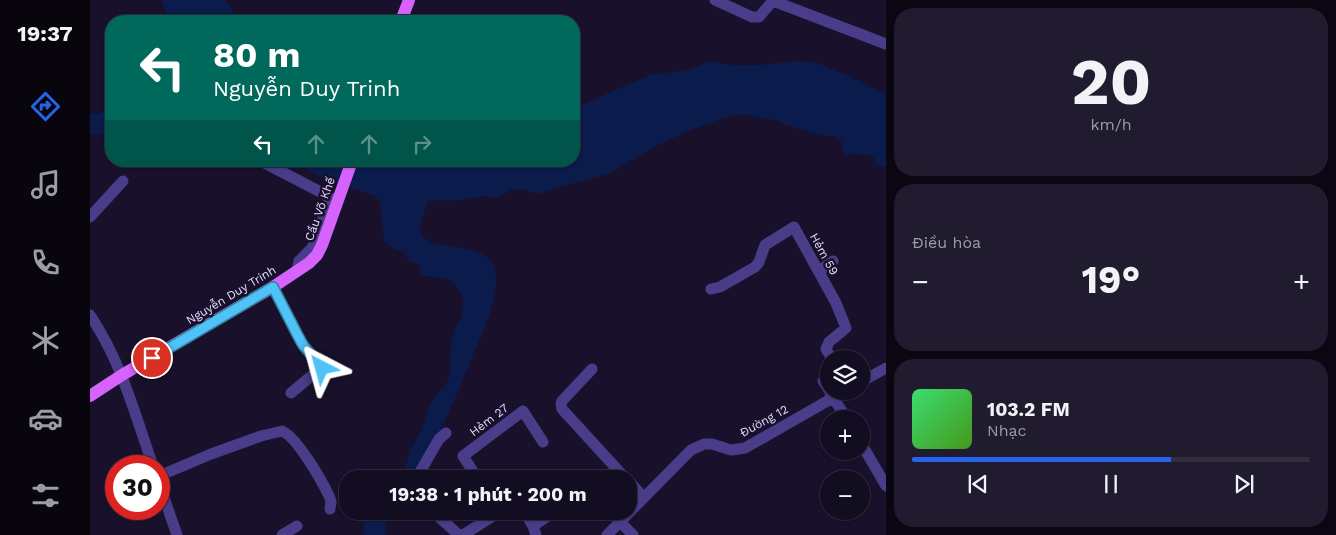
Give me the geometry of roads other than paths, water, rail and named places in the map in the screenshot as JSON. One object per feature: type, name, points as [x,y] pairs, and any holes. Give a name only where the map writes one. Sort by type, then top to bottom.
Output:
[{"type":"main road","points":[[403,15],[409,0]]},
{"type":"main road","name":"Cầu Võ Khế","points":[[309,263],[317,255],[322,245],[350,167]]},
{"type":"main road","name":"Nguyễn Duy Trinh","points":[[90,396],[122,375],[273,287],[309,263]]},
{"type":"street","points":[[715,0],[752,17],[759,17],[771,3],[777,1],[886,44]]},
{"type":"street","points":[[273,167],[330,196],[312,248],[300,261],[297,271]]},
{"type":"street","points":[[90,217],[123,181]]},
{"type":"street","name":"Hẻm 59","points":[[711,289],[720,287],[755,267],[760,262],[765,245],[794,227],[836,303],[846,328],[829,342],[826,348],[827,350]]},
{"type":"street","points":[[819,271],[833,261]]},
{"type":"street","points":[[273,287],[303,345],[322,368],[291,393]]},
{"type":"street","points":[[90,315],[100,330],[122,375],[149,455]]},
{"type":"street","points":[[870,377],[886,368]]},
{"type":"street","points":[[592,369],[562,401],[562,409],[619,470]]},
{"type":"street","name":"Đường 12","points":[[607,535],[691,450],[704,444],[712,444],[732,450],[745,448],[820,400]]},
{"type":"street","name":"Hẻm 27","points":[[472,470],[463,456],[523,411],[543,442]]},
{"type":"street","points":[[170,471],[211,454],[282,431],[291,437],[311,464],[329,496],[331,501],[330,509]]},
{"type":"street","points":[[421,470],[438,439],[446,433]]},
{"type":"street","points":[[870,458],[886,486]]},
{"type":"street","points":[[637,490],[644,498]]},
{"type":"street","points":[[170,515],[177,535]]},
{"type":"street","points":[[442,520],[458,535]]},
{"type":"street","points":[[464,535],[487,520]]},
{"type":"street","points":[[534,531],[546,520]]},
{"type":"street","points":[[620,522],[633,535]]},
{"type":"street","points":[[282,535],[297,526]]},
{"type":"water","points":[[161,0],[226,0],[235,15],[168,15]]},
{"type":"water","points":[[714,61],[733,65],[759,65],[798,61],[815,62],[886,94],[886,167],[874,163],[875,160],[871,155],[844,154],[841,141],[837,137],[815,134],[776,120],[749,115],[733,115],[662,143],[608,174],[538,194],[522,189],[511,190],[497,198],[482,196],[463,200],[428,201],[421,223],[421,234],[425,239],[434,243],[469,249],[489,259],[494,267],[496,288],[494,300],[482,335],[452,406],[417,470],[404,470],[411,448],[420,433],[430,405],[445,386],[450,376],[451,343],[454,331],[461,319],[463,298],[455,285],[450,281],[443,278],[419,275],[419,265],[408,260],[404,252],[394,249],[384,241],[380,202],[375,196],[328,180],[301,167],[580,167],[580,105],[650,75],[689,70]]},
{"type":"water","points":[[105,111],[105,134],[90,135],[90,114]]},
{"type":"water","points":[[363,520],[387,520],[386,535],[363,535]]}]
